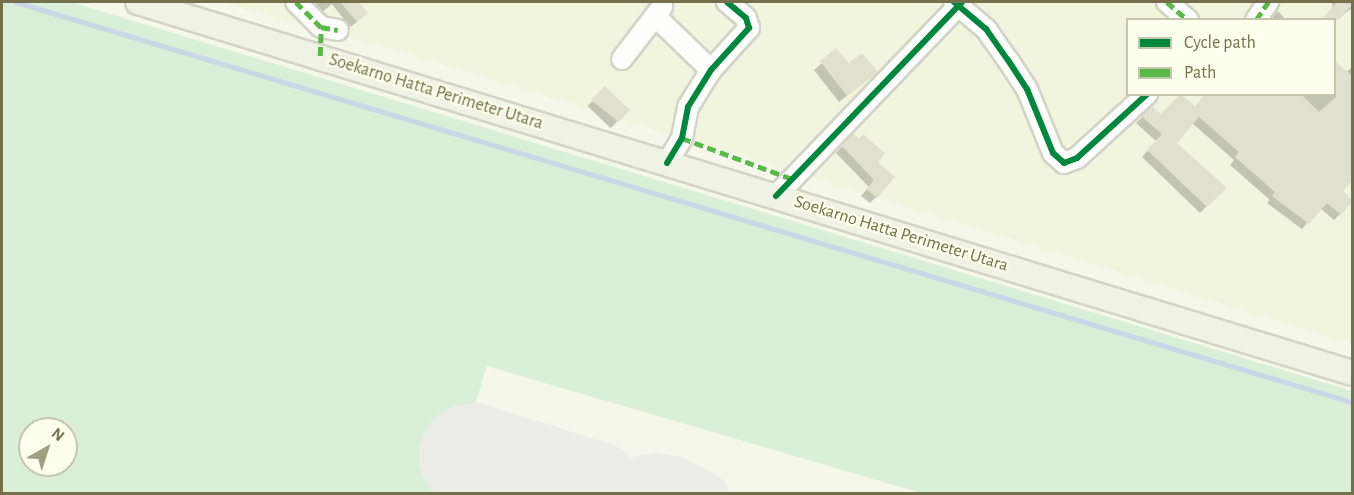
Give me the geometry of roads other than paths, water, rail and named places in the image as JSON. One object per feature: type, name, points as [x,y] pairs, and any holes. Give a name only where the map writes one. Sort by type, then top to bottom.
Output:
[{"type":"main road","name":"Soekarno Hatta Perimeter Utara","points":[[138,2],[1353,373]]},
{"type":"street","points":[[296,2],[329,28],[320,56]]},
{"type":"street","points":[[667,163],[682,138],[684,113],[711,70],[749,28],[746,18],[727,2]]},
{"type":"street","points":[[1167,2],[1186,18]]},
{"type":"street","points":[[1257,18],[1268,2]]},
{"type":"street","points":[[776,196],[958,3],[986,29],[1008,60],[1027,89],[1053,153],[1064,163],[1077,158],[1145,96]]},
{"type":"street","points":[[621,59],[658,11],[711,70]]},
{"type":"waterway","points":[[16,2],[1352,402]]}]
